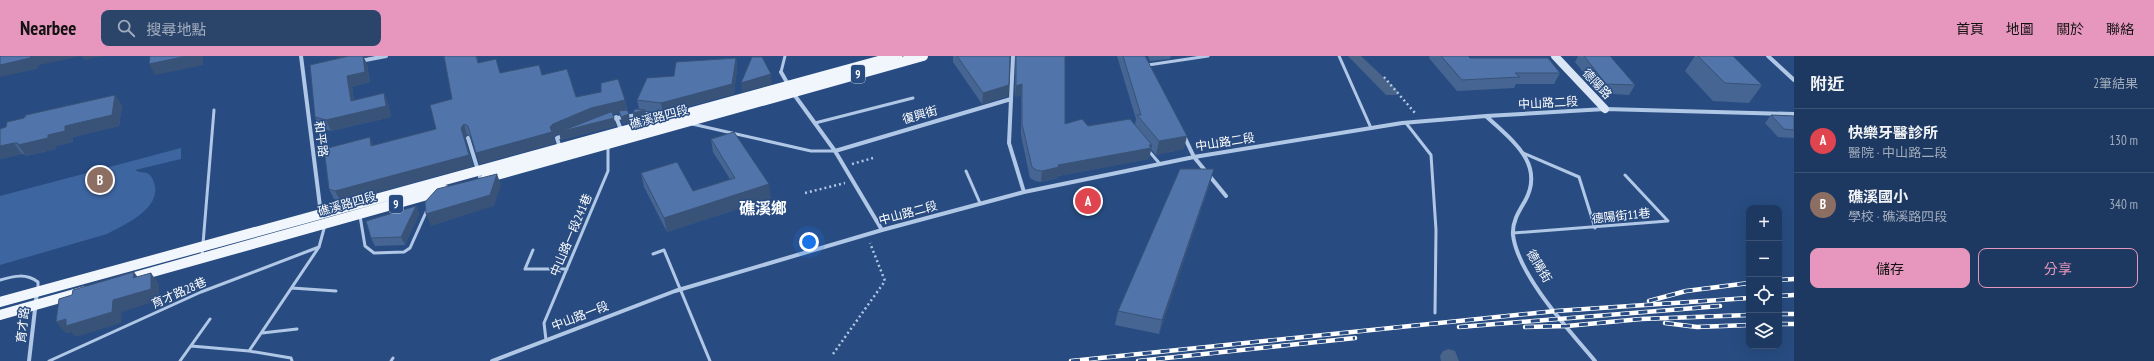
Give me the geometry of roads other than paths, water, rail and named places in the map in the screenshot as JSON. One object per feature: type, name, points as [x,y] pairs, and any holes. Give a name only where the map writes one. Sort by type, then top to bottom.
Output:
[{"type":"main road","name":"9","points":[[791,89],[897,56]]},
{"type":"main road","name":"9","points":[[791,89],[923,56]]},
{"type":"main road","name":"礁溪路四段","points":[[0,302],[321,214],[480,175],[791,89]]},
{"type":"main road","name":"礁溪路四段","points":[[111,284],[360,214],[434,196],[480,175]]},
{"type":"main road","points":[[0,315],[96,288]]},
{"type":"street","name":"和平路","points":[[301,56],[321,214],[326,224]]},
{"type":"street","points":[[356,62],[386,56]]},
{"type":"street","points":[[1013,56],[1009,143],[1024,192]]},
{"type":"street","name":"德陽路","points":[[1556,56],[1605,109]]},
{"type":"street","points":[[1768,56],[1794,80]]},
{"type":"street","points":[[1148,66],[1151,73]]},
{"type":"street","points":[[303,74],[310,72]]},
{"type":"street","points":[[781,72],[791,89],[835,150],[882,230]]},
{"type":"street","name":"復興街","points":[[835,150],[1011,99]]},
{"type":"street","name":"中山路二段","points":[[675,291],[882,230],[1024,192],[1194,157],[1371,128],[1406,123],[1486,116],[1605,109],[1794,114]]},
{"type":"street","points":[[601,121],[632,114],[659,115],[667,123]]},
{"type":"street","name":"德陽街","points":[[1486,116],[1523,153],[1532,169],[1533,187],[1518,212],[1513,233],[1520,260],[1556,311],[1595,361]]},
{"type":"street","points":[[616,117],[624,135]]},
{"type":"street","points":[[562,152],[557,138],[572,132]]},
{"type":"street","points":[[1181,132],[1194,157],[1226,196]]},
{"type":"street","points":[[468,138],[480,175]]},
{"type":"street","name":"中山路一段","points":[[492,361],[675,291]]},
{"type":"street","name":"育才路","points":[[29,361],[37,292]]},
{"type":"lane","points":[[781,72],[786,56]]},
{"type":"lane","points":[[1146,61],[1148,66],[1208,56]]},
{"type":"lane","points":[[1339,56],[1371,128]]},
{"type":"lane","points":[[815,123],[913,98]]},
{"type":"lane","points":[[202,258],[214,110]]},
{"type":"lane","points":[[683,119],[811,151],[835,150]]},
{"type":"lane","points":[[1406,123],[1431,155],[1436,230],[1435,313]]},
{"type":"lane","name":"中山路一段241巷","points":[[546,340],[544,323],[608,171],[606,140]]},
{"type":"lane","points":[[1145,146],[1160,165]]},
{"type":"lane","points":[[1523,153],[1579,177],[1595,228]]},
{"type":"lane","points":[[966,171],[980,204]]},
{"type":"lane","name":"德陽街11巷","points":[[1513,233],[1595,228],[1668,220],[1625,175]]},
{"type":"lane","points":[[360,214],[365,246],[374,253],[404,252],[410,248],[429,207]]},
{"type":"lane","points":[[249,351],[319,247],[326,224]]},
{"type":"lane","name":"育才路28巷","points":[[49,361],[201,292],[319,247]]},
{"type":"lane","points":[[533,250],[525,269],[567,269]]},
{"type":"lane","points":[[653,254],[664,250],[710,361]]},
{"type":"lane","points":[[0,280],[11,277],[30,276],[38,282],[37,292]]},
{"type":"lane","points":[[292,288],[336,291]]},
{"type":"lane","points":[[180,361],[210,319]]},
{"type":"lane","points":[[262,333],[297,329]]},
{"type":"lane","points":[[191,346],[249,351],[291,358],[292,361]]},
{"type":"waterway","points":[[1354,56],[1391,92]]},
{"type":"waterway","points":[[1449,356],[1450,361]]},
{"type":"railway","points":[[1782,280],[1794,279]]},
{"type":"railway","points":[[1649,301],[1686,291],[1746,283]]},
{"type":"railway","points":[[1782,296],[1794,295]]},
{"type":"railway","points":[[1071,361],[1556,311],[1746,298]]},
{"type":"railway","points":[[1459,327],[1720,306]]},
{"type":"railway","points":[[1782,314],[1794,314]]},
{"type":"railway","points":[[1525,327],[1567,326],[1641,319],[1746,315]]},
{"type":"railway","points":[[1665,323],[1697,327],[1746,325]]},
{"type":"railway","points":[[1782,324],[1794,324]]},
{"type":"railway","points":[[1138,361],[1355,338]]},
{"type":"place","name":"礁溪國小","points":[[100,180]]},
{"type":"place","name":"快樂牙醫診所","points":[[1088,201]]},
{"type":"district","name":"礁溪鄉","points":[[763,208]]}]
